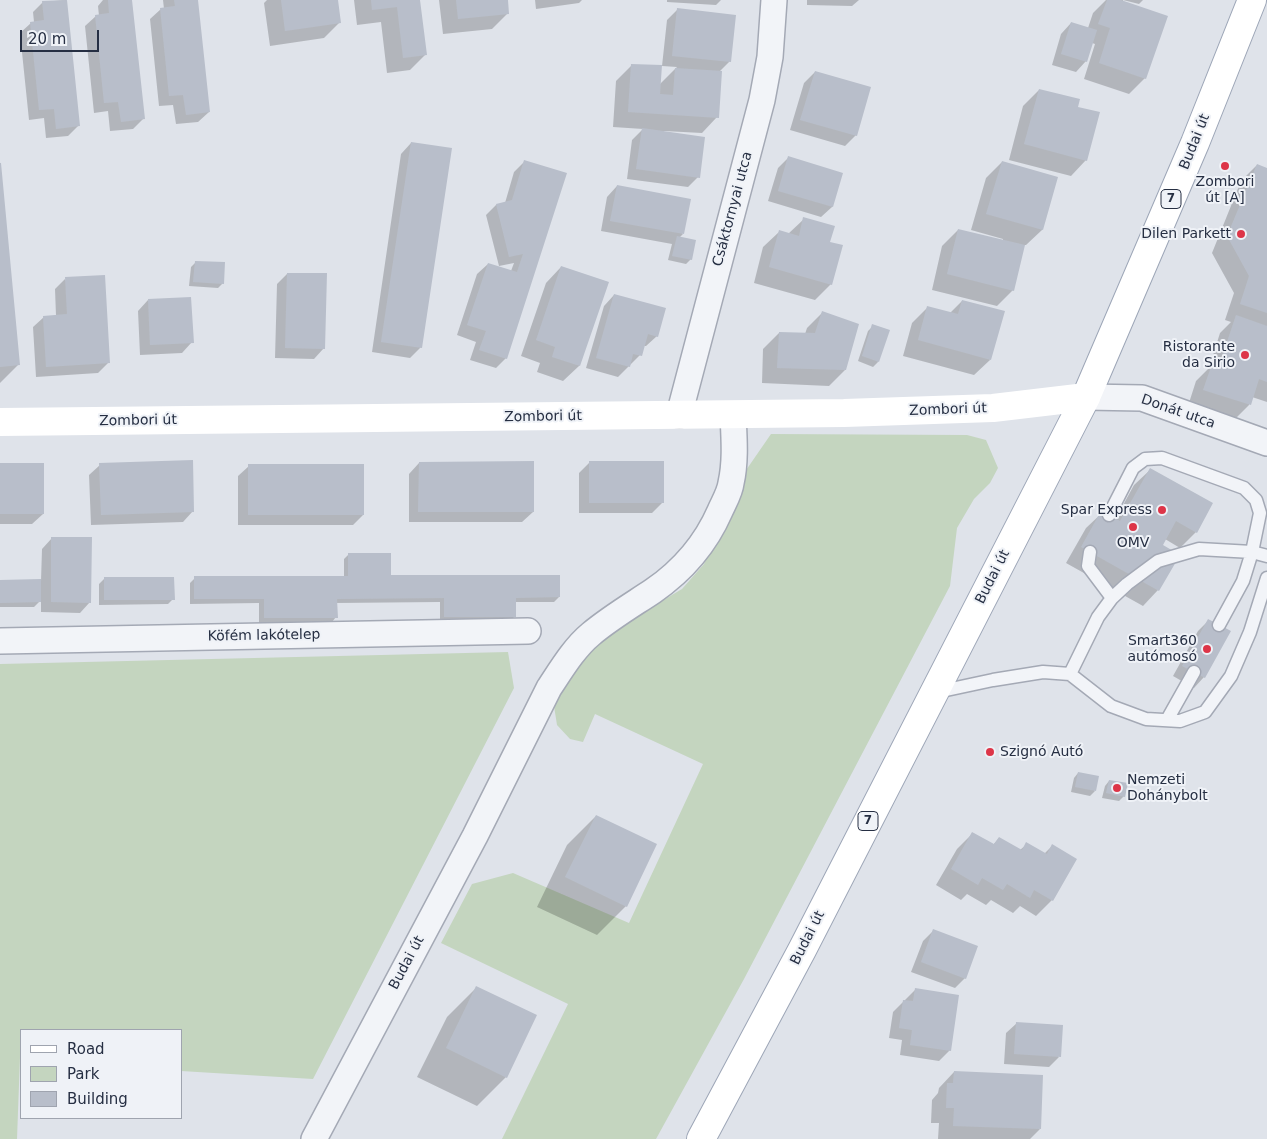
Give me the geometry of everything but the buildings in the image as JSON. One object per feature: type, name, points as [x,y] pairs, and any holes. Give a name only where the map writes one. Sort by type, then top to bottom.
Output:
[{"type":"main road","name":"Budai út","points":[[701,1139],[802,950],[1086,397],[1191,152],[1252,0]]},
{"type":"main road","name":"Zombori út","points":[[0,422],[844,413],[993,408],[1086,397]]},
{"type":"street","name":"Csáktornyai utca","points":[[679,415],[762,100],[770,57],[774,0]]},
{"type":"street","name":"Donát utca","points":[[1086,397],[1142,398],[1267,443]]},
{"type":"street","name":"Budai út","points":[[318,1130],[475,836],[549,688],[589,635],[673,576],[693,555],[715,523],[731,484],[734,453],[733,415]]},
{"type":"street","name":"Köfém lakótelep","points":[[0,641],[528,631]]},
{"type":"lane","points":[[1109,515],[1133,468],[1145,459],[1162,458],[1244,488],[1256,500],[1260,513],[1252,552],[1243,581],[1219,626]]},
{"type":"lane","points":[[1070,674],[1098,617],[1112,598],[1127,584],[1158,561],[1199,549],[1252,552],[1267,556]]},
{"type":"lane","points":[[1090,552],[1088,566],[1112,598]]},
{"type":"lane","points":[[934,692],[1043,672],[1070,674],[1111,706],[1146,719],[1180,721],[1205,712],[1231,676],[1250,632],[1267,578]]},
{"type":"lane","points":[[1167,720],[1194,672]]},
{"type":"green space","points":[[771,434],[967,435],[986,440],[998,468],[990,483],[974,499],[957,528],[950,586],[744,979],[656,1139],[502,1139],[568,1004],[441,943],[472,884],[513,873],[629,923],[703,764],[595,714],[583,742],[570,739],[557,725],[554,706],[579,657],[625,623],[682,589],[704,564],[742,476]]},
{"type":"green space","points":[[508,652],[514,688],[313,1079],[182,1071],[182,1029],[20,1029],[17,1139],[0,1139],[0,664]]},
{"type":"place","name":"Zombori út [A]","points":[[1225,166]]},
{"type":"place","name":"Dilen Parkett","points":[[1241,234]]},
{"type":"place","name":"Ristorante da Sirio","points":[[1245,355]]},
{"type":"place","name":"Spar Express","points":[[1162,510]]},
{"type":"place","name":"OMV","points":[[1133,527]]},
{"type":"place","name":"Smart360 autómosó","points":[[1207,649]]},
{"type":"place","name":"Szignó Autó","points":[[990,752]]},
{"type":"place","name":"Nemzeti Dohánybolt","points":[[1117,788]]}]
